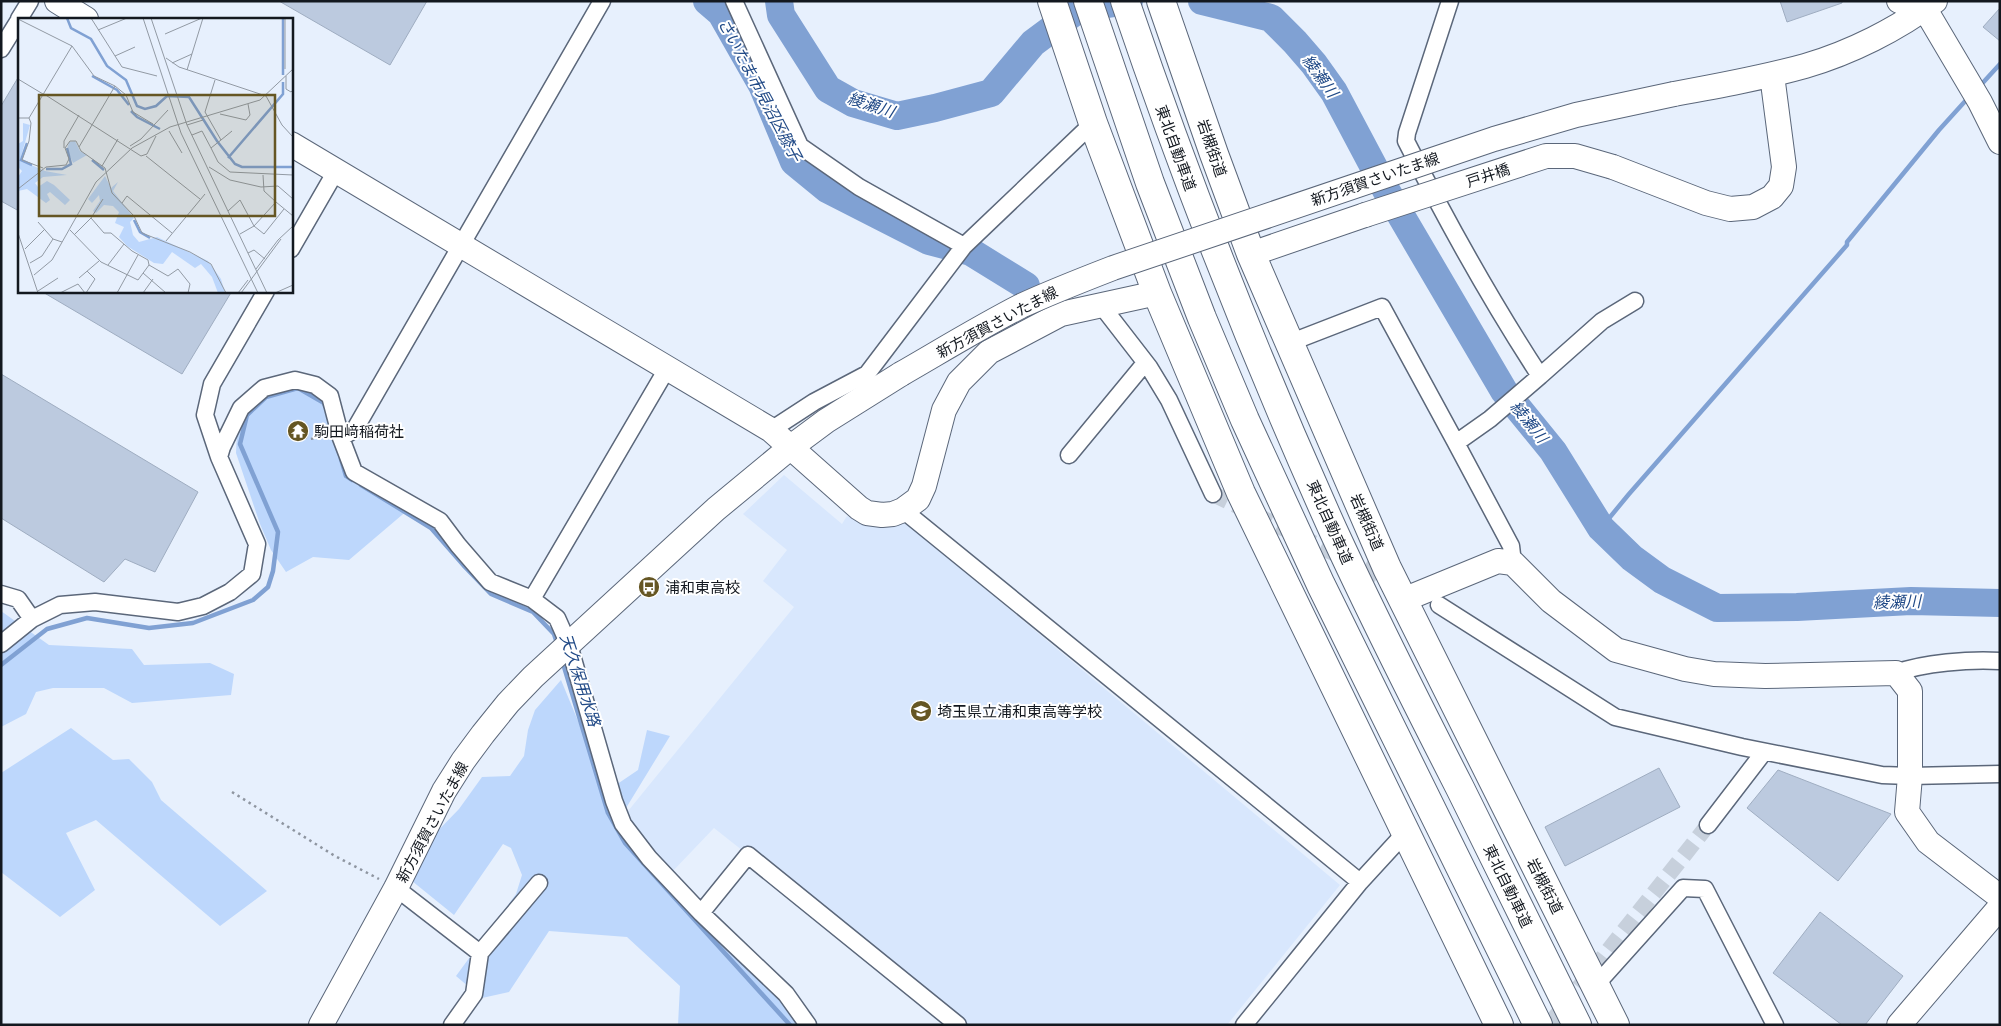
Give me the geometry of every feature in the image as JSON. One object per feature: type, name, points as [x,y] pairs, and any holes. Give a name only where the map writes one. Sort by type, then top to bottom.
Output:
[{"type":"highway","points":[[1052,1],[1093,123],[1157,292],[1241,493],[1404,833],[1499,1025]]},
{"type":"highway","points":[[1088,1],[1122,106],[1202,318],[1245,420],[1321,585],[1538,1025]]},
{"type":"highway","name":"東北自動車道","points":[[1125,1],[1162,112],[1220,265],[1274,397],[1334,532],[1392,654],[1577,1025]]},
{"type":"highway","name":"岩槻街道","points":[[1161,1],[1251,254],[1387,568],[1615,1025]]},
{"type":"street","points":[[20,18],[30,1]]},
{"type":"street","points":[[57,1],[84,18]]},
{"type":"street","points":[[334,437],[354,429],[602,1]]},
{"type":"street","points":[[734,1],[800,146],[859,187],[964,246]]},
{"type":"street","points":[[1450,1],[1406,141],[1439,206],[1515,338],[1540,376]]},
{"type":"street","points":[[1899,1],[1930,5],[2000,142]]},
{"type":"street","name":"新方須賀さいたま線","points":[[321,1025],[396,888],[428,822],[463,761],[508,703],[716,510],[791,447],[826,421],[975,331],[1022,306],[1068,285],[1113,268],[1503,136],[1576,115],[1807,66],[1874,38],[1930,5]]},
{"type":"street","points":[[1,49],[18,21]]},
{"type":"street","name":"戸井橋","points":[[1251,254],[1546,156],[1575,156],[1612,167],[1706,203],[1730,209],[1753,207],[1772,197],[1781,186],[1784,167],[1772,74]]},
{"type":"street","points":[[771,430],[814,402],[867,374],[964,246],[1093,123]]},
{"type":"street","points":[[292,145],[771,430],[859,508],[868,513],[882,515],[903,510],[918,499],[944,410],[959,382],[989,352],[1060,314],[1157,292]]},
{"type":"street","points":[[292,247],[336,171]]},
{"type":"street","points":[[1,644],[32,619],[60,604],[96,602],[178,612],[203,606],[223,596],[252,574],[257,544],[204,415],[212,384],[265,292]]},
{"type":"street","points":[[1456,443],[1490,419],[1602,321],[1635,300]]},
{"type":"street","points":[[1101,305],[1145,363],[1169,400],[1213,494]]},
{"type":"street","points":[[1289,343],[1382,308],[1511,546],[1513,563],[1550,601],[1616,650],[1685,669],[1714,674],[1765,676],[1896,673],[1911,668],[1982,660],[2000,661]]},
{"type":"street","points":[[1069,455],[1145,363]]},
{"type":"street","points":[[532,599],[668,367]]},
{"type":"street","points":[[220,457],[222,447],[241,408],[264,388],[295,380],[316,386],[330,396],[334,437],[354,472],[440,521],[490,582],[532,599],[557,618],[569,645],[614,801],[623,824],[649,858],[701,913],[786,994],[808,1025]]},
{"type":"street","points":[[903,510],[1360,882]]},
{"type":"street","points":[[1403,600],[1498,561],[1513,563]]},
{"type":"street","points":[[1,594],[18,599],[32,619]]},
{"type":"street","points":[[1439,605],[1615,717],[1764,752],[1882,775],[2000,774]]},
{"type":"street","points":[[1896,673],[1910,691],[1910,776],[1907,812],[1928,842],[2000,897]]},
{"type":"street","points":[[1708,825],[1764,752]]},
{"type":"street","points":[[1244,1025],[1360,882],[1404,833]]},
{"type":"street","points":[[701,913],[748,855],[958,1025]]},
{"type":"street","points":[[452,1025],[474,994],[480,953],[539,883]]},
{"type":"street","points":[[396,888],[480,953]]},
{"type":"street","points":[[1595,986],[1683,888],[1705,889],[1775,1025]]},
{"type":"street","points":[[1898,1025],[2000,907]]},
{"type":"path","points":[[299,434],[310,439],[334,437]]},
{"type":"path","points":[[232,792],[335,856],[396,888]]},
{"type":"shaded area","points":[[286,385],[306,387],[323,396],[350,474],[409,509],[349,560],[313,557],[286,572],[271,550],[260,524],[236,453],[237,434],[242,415],[255,400]]},
{"type":"shaded area","name":"埼玉県立浦和東高等学校","points":[[784,475],[842,524],[847,516],[869,526],[883,527],[905,522],[1340,885],[1227,1025],[964,1025],[714,828],[671,873],[624,816],[794,607],[763,581],[787,550],[743,514]]},
{"type":"shaded area","points":[[1,611],[49,645],[132,649],[144,665],[210,663],[234,674],[231,695],[132,703],[104,688],[53,688],[36,692],[26,714],[1,727]]},
{"type":"shaded area","points":[[561,680],[607,791],[638,770],[647,730],[670,736],[623,813],[619,827],[747,965],[812,1013],[811,1025],[678,1025],[680,986],[627,937],[549,931],[509,992],[482,998],[456,976],[516,894],[522,875],[511,848],[503,844],[454,915],[412,881],[425,844],[459,809],[482,777],[510,776],[524,756],[528,730],[535,710]]},
{"type":"shaded area","points":[[71,728],[113,760],[129,759],[152,782],[161,800],[267,891],[220,926],[96,820],[66,833],[95,890],[60,917],[1,872],[1,773]]},
{"type":"building","points":[[279,1],[427,1],[390,65]]},
{"type":"building","points":[[1780,1],[1842,1],[1842,3],[1787,22]]},
{"type":"building","points":[[2000,8],[2000,41],[1983,27]]},
{"type":"building","points":[[18,78],[18,210],[1,201],[1,106]]},
{"type":"building","points":[[43,292],[231,292],[182,374]]},
{"type":"building","points":[[1,374],[198,492],[155,572],[125,559],[104,582],[1,518]]},
{"type":"building","points":[[1659,768],[1680,807],[1565,866],[1545,827]]},
{"type":"building","points":[[1778,770],[1891,814],[1838,881],[1747,808]]},
{"type":"building","points":[[1820,912],[1903,976],[1865,1025],[1842,1025],[1773,973]]},
{"type":"waterway","name":"さいたま市見沼区膝子","points":[[707,1],[721,13],[762,85],[794,162],[827,189],[929,241],[971,252],[1026,286]]},
{"type":"waterway","name":"綾瀬川","points":[[779,1],[781,15],[828,89],[853,103],[897,116],[991,93],[1033,43],[1080,8],[1129,1]]},
{"type":"waterway","name":"綾瀬川","points":[[1202,1],[1271,18],[1314,64],[1334,92],[1386,190],[1504,391],[1553,451],[1601,528],[1632,558],[1662,580],[1717,608],[1797,607],[1911,601],[2000,603]]},
{"type":"waterway","points":[[1979,87],[2000,64]]},
{"type":"waterway","points":[[1601,528],[1847,245],[1847,242],[1939,130],[1968,98]]},
{"type":"waterway","name":"天久保用水路","points":[[1,665],[47,629],[87,618],[149,628],[193,623],[253,600],[268,587],[273,571],[278,532],[240,444],[247,415],[266,397],[298,388],[324,403],[325,406]]},
{"type":"waterway","name":"天久保用水路","points":[[341,459],[346,476],[352,480]]},
{"type":"waterway","name":"天久保用水路","points":[[361,485],[431,528],[491,594],[533,612],[554,634],[557,643]]},
{"type":"waterway","name":"天久保用水路","points":[[562,660],[608,813],[625,843],[790,1025]]},
{"type":"tunnel","points":[[1213,494],[1393,582]]},
{"type":"tunnel","points":[[1549,1025],[1708,825]]},
{"type":"place","name":"駒田﨑稲荷社","points":[[298,431]]},
{"type":"place","name":"浦和東高校","points":[[649,587]]},
{"type":"place","name":"埼玉県立浦和東高等学校","points":[[921,711]]}]
